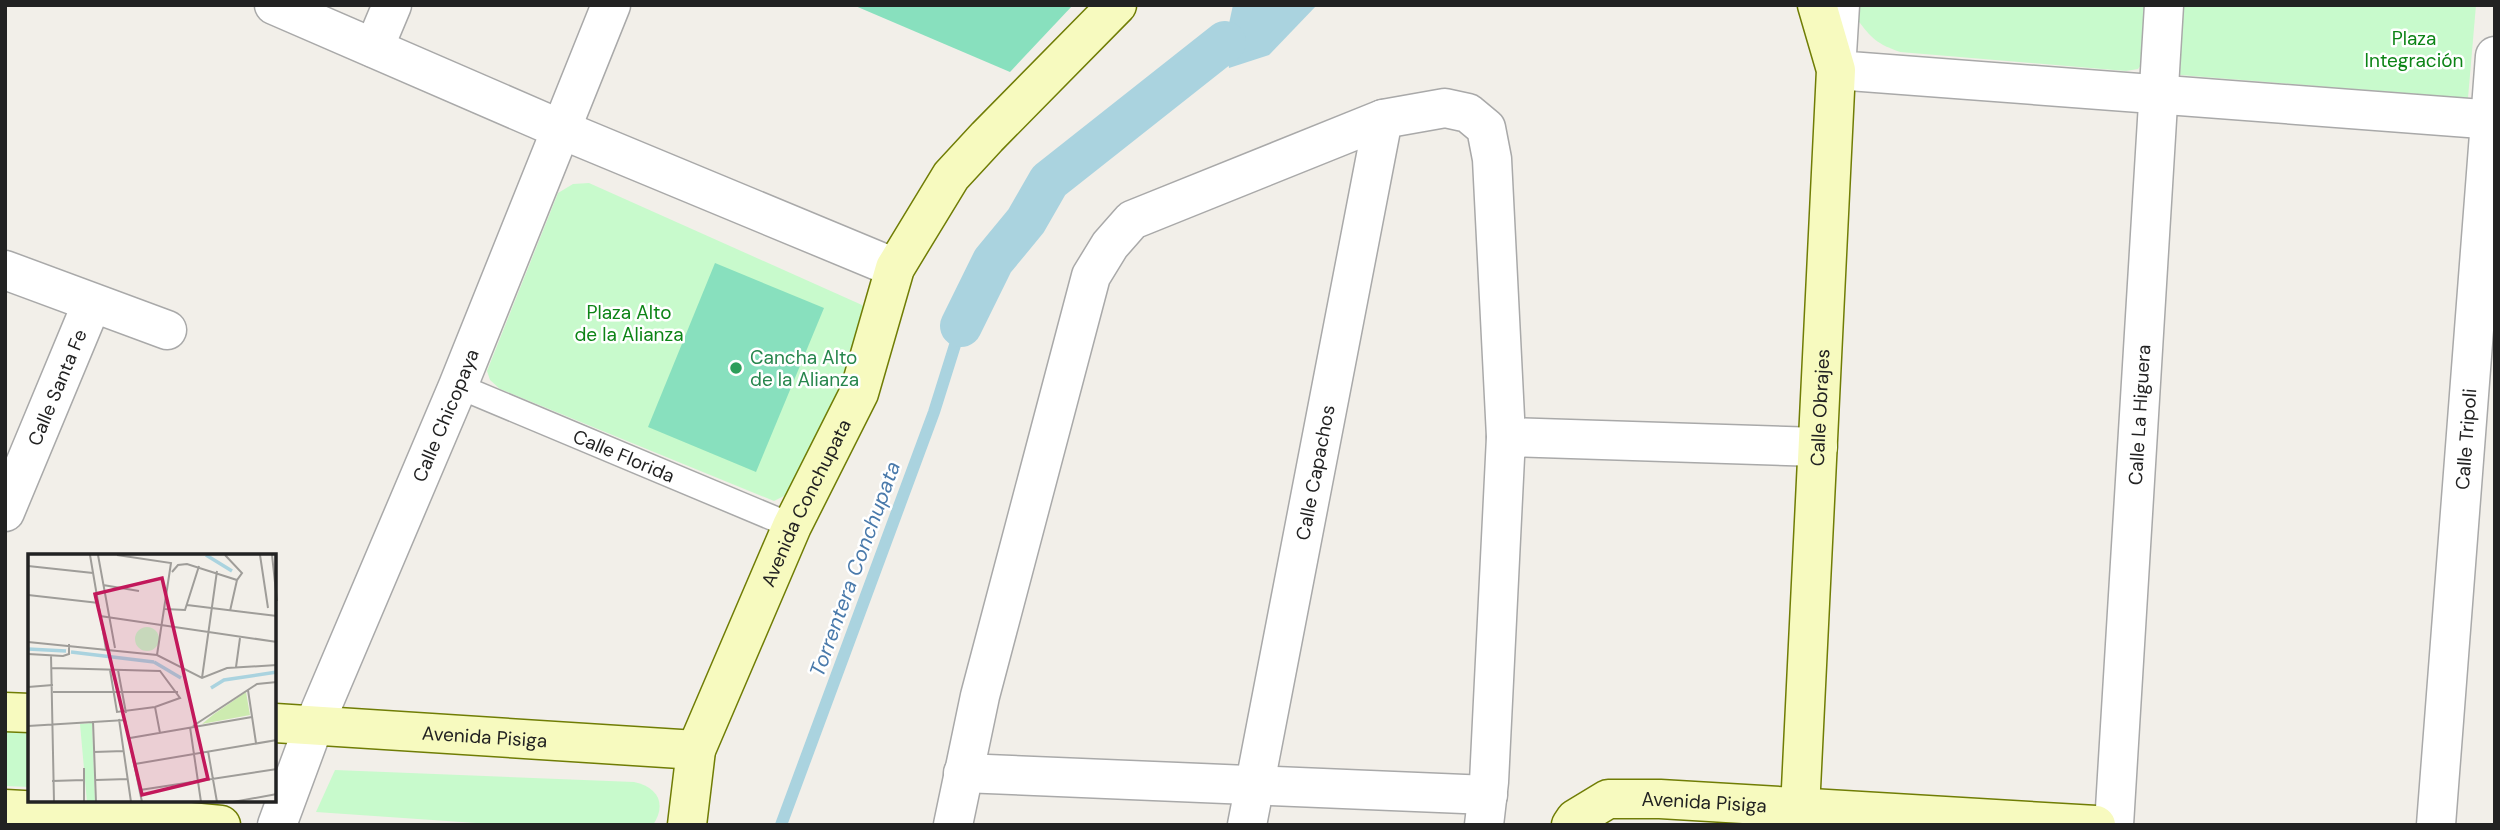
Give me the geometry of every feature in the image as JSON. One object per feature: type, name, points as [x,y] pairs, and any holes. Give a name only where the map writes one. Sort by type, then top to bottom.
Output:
[{"type":"street","points":[[274,5],[560,129],[895,268]]},
{"type":"street","points":[[374,48],[392,5]]},
{"type":"street","name":"Calle Chicopaya","points":[[277,825],[314,725],[458,386],[611,5]]},
{"type":"street","name":"Avenida Conchupata","points":[[687,825],[696,750],[792,526],[859,393],[895,268],[951,176],[1117,5]]},
{"type":"street","points":[[1817,5],[1836,70],[2492,120]]},
{"type":"street","name":"Calle Obrajes","points":[[1800,809],[1840,5]]},
{"type":"street","name":"Calle La Higuera","points":[[2114,825],[2164,5]]},
{"type":"street","name":"Calle Tripoli","points":[[2437,825],[2495,56]]},
{"type":"street","points":[[953,825],[980,696],[1091,276],[1110,245],[1132,219],[1382,119],[1445,108],[1468,113],[1486,128],[1492,159],[1506,437],[1486,810],[1255,784],[964,773]]},
{"type":"street","name":"Calle Capachos","points":[[1247,825],[1382,119]]},
{"type":"street","points":[[5,270],[167,330]]},
{"type":"street","name":"Calle Santa Fe","points":[[5,512],[92,303]]},
{"type":"street","points":[[1506,437],[1818,447]]},
{"type":"street","points":[[5,712],[28,713]]},
{"type":"street","name":"Avenida Pisiga","points":[[276,723],[696,750]]},
{"type":"street","name":"Avenida Pisiga","points":[[1571,825],[1575,819],[1608,799],[1660,799],[2096,825]]},
{"type":"street","points":[[5,809],[113,820],[221,825]]},
{"type":"lane","name":"Calle Florida","points":[[458,386],[792,526]]},
{"type":"green space","points":[[853,5],[1073,5],[1010,72]]},
{"type":"green space","points":[[1859,5],[2148,5],[2145,60],[2138,69],[2126,71],[1900,52],[1875,40],[1866,31],[1857,19]]},
{"type":"green space","name":"Plaza Integración","points":[[2182,5],[2476,5],[2468,98],[2180,75]]},
{"type":"green space","name":"Plaza Alto de la Alianza","points":[[589,183],[862,305],[870,321],[794,491],[774,501],[500,389],[490,380],[487,371],[558,193],[573,184]]},
{"type":"green space","name":"Cancha Alto de la Alianza","points":[[715,263],[824,308],[756,472],[648,427]]},
{"type":"green space","points":[[5,730],[28,731],[28,787],[5,786]]},
{"type":"green space","points":[[335,770],[634,782],[654,792],[658,798],[659,810],[653,825],[505,825],[316,812]]},
{"type":"water","points":[[1233,5],[1317,5],[1269,55],[1229,68],[1225,42]]},
{"type":"waterway","points":[[961,326],[993,261],[1026,221],[1049,181],[1225,42]]},
{"type":"waterway","name":"Torrentera Conchupata","points":[[781,825],[934,412],[961,326]]},
{"type":"place","name":"Cancha Alto de la Alianza","points":[[736,368]]}]
